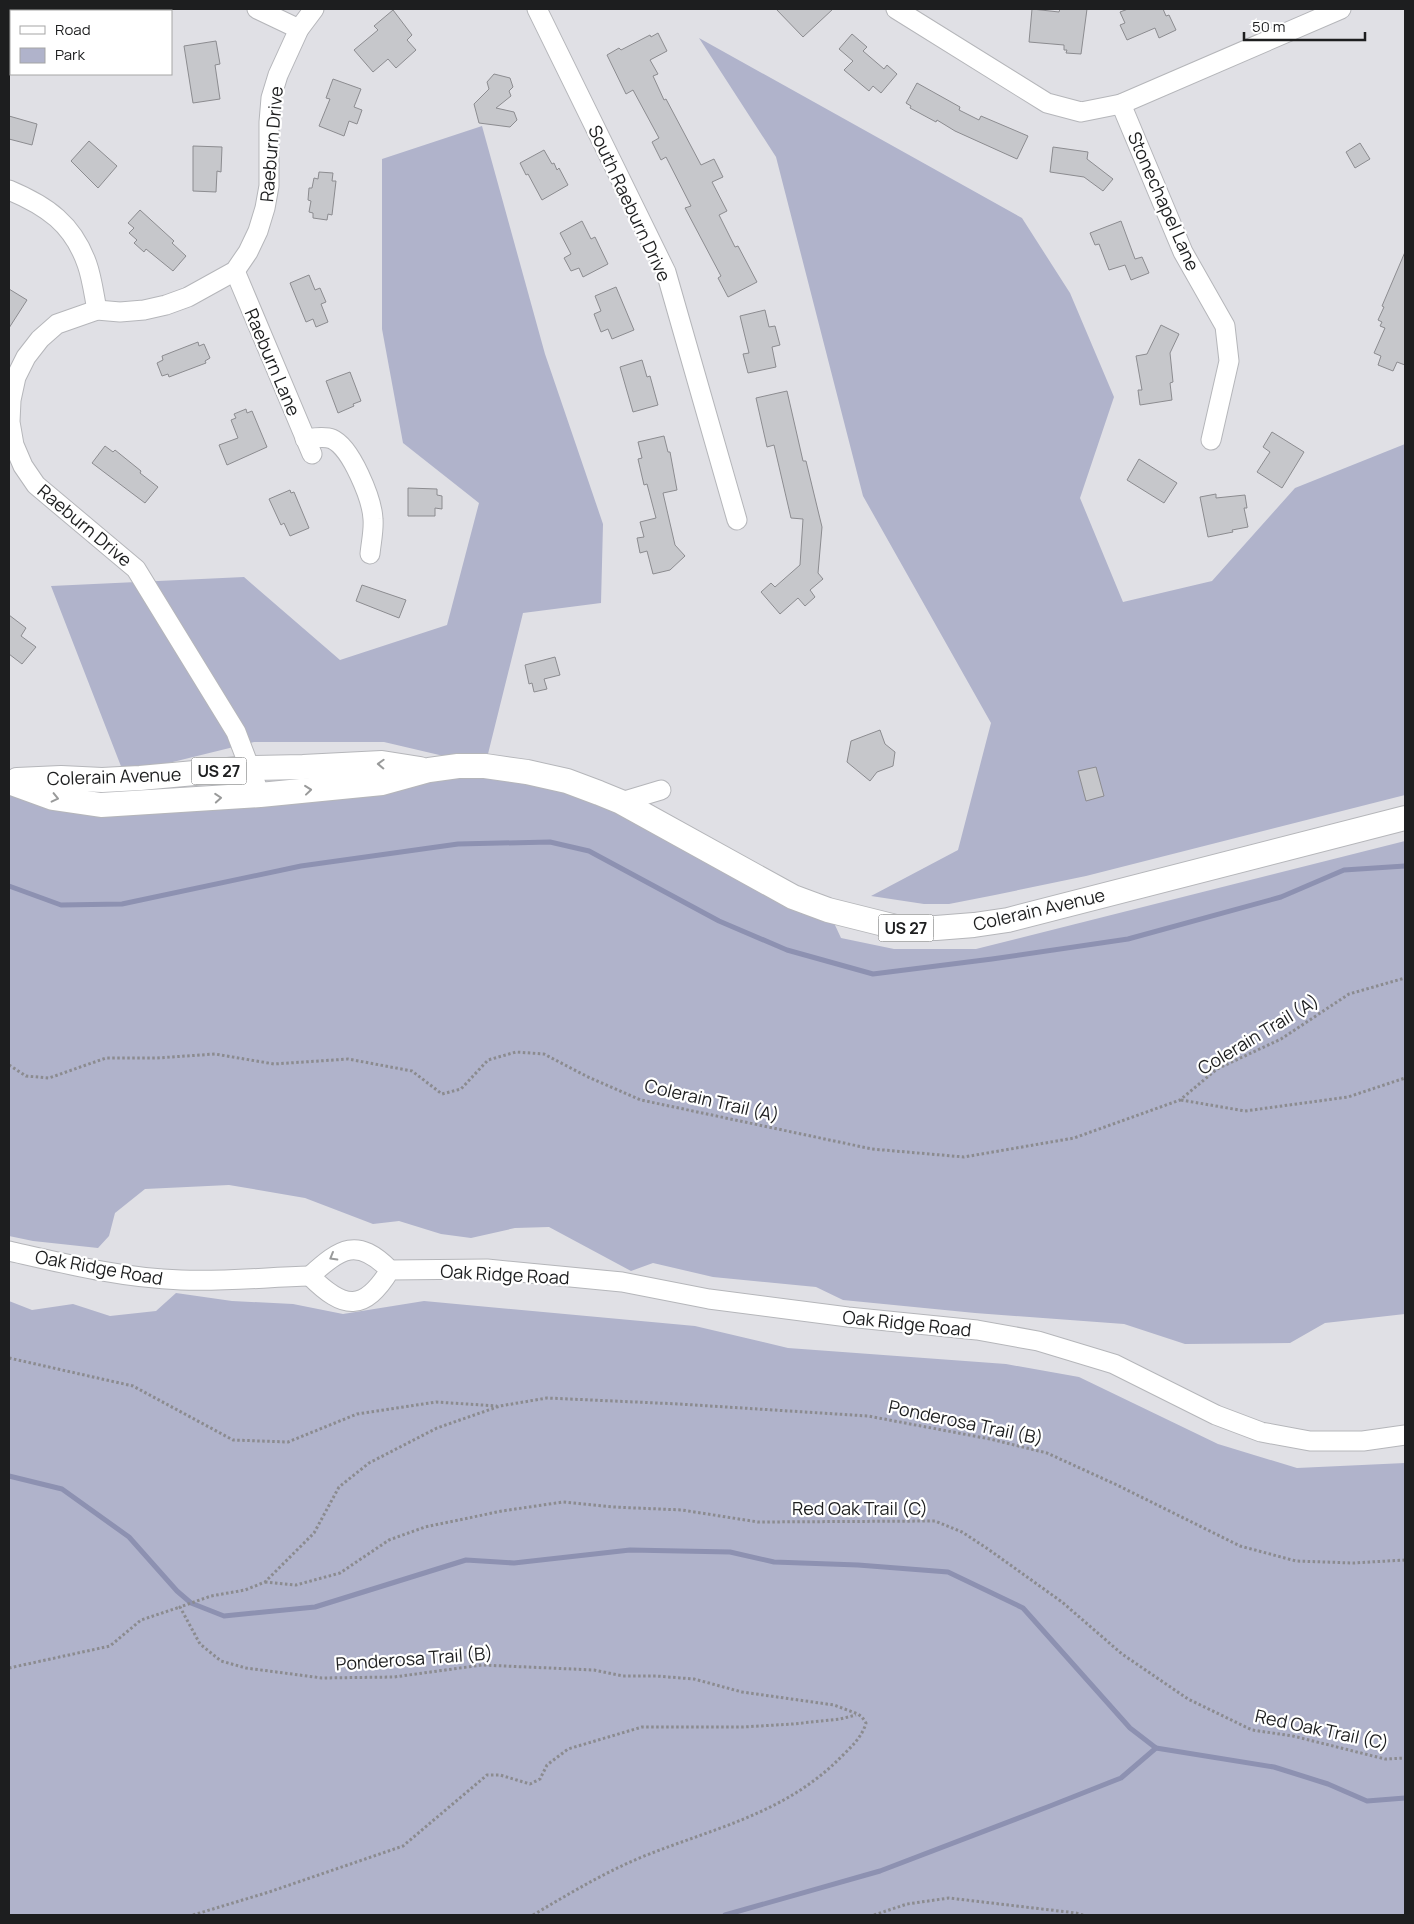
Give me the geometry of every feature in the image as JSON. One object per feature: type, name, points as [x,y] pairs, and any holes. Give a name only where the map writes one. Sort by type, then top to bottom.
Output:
[{"type":"main road","name":"Colerain Avenue","points":[[9,782],[62,778],[102,780],[250,768],[382,763],[429,770]]},
{"type":"main road","name":"Colerain Avenue","points":[[9,782],[53,798],[101,805],[260,795],[382,783],[429,770],[458,766],[485,766],[527,772],[567,781],[621,802],[793,897],[828,910],[896,927],[920,928],[974,925],[1008,920],[1405,818]]},
{"type":"street","points":[[257,9],[299,29]]},
{"type":"street","name":"Raeburn Drive","points":[[260,795],[236,732],[136,568],[36,485],[23,466],[14,445],[10,422],[11,400],[16,378],[26,357],[40,339],[57,324],[97,310],[144,310],[166,305],[188,297],[235,271],[248,252],[258,231],[265,208],[269,186],[271,98],[278,75],[299,29],[314,9]]},
{"type":"street","name":"South Raeburn Drive","points":[[537,9],[666,272],[736,520]]},
{"type":"street","points":[[896,9],[1047,103],[1081,112],[1121,104],[1341,9]]},
{"type":"street","name":"Stonechapel Lane","points":[[1121,104],[1183,252],[1225,326],[1229,361],[1211,440]]},
{"type":"street","points":[[9,190],[35,201],[58,219],[76,240],[88,265],[97,310]]},
{"type":"street","name":"Raeburn Lane","points":[[235,271],[308,446],[330,438],[340,443],[353,462],[368,497],[374,519],[370,554]]},
{"type":"street","points":[[621,802],[661,790]]},
{"type":"street","points":[[349,1249],[367,1251],[390,1270],[382,1283],[368,1297],[353,1302],[338,1298],[322,1288],[310,1276],[329,1258],[349,1249]]},
{"type":"street","name":"Oak Ridge Road","points":[[9,1251],[98,1271],[142,1278],[234,1281],[310,1276]]},
{"type":"street","name":"Oak Ridge Road","points":[[390,1270],[487,1269],[612,1281],[737,1303],[848,1317],[977,1330],[1038,1340],[1114,1364],[1216,1415],[1261,1432],[1310,1441],[1363,1441],[1405,1435]]},
{"type":"path","name":"Colerain Trail (A)","points":[[9,1065],[26,1076],[50,1078],[106,1058],[157,1058],[215,1054],[274,1064],[348,1059],[412,1071],[442,1094],[461,1089],[488,1060],[516,1052],[544,1054],[586,1076],[641,1100],[872,1150],[964,1157],[1074,1138],[1180,1100],[1217,1069],[1281,1039],[1349,994],[1405,978]]},
{"type":"path","points":[[1180,1100],[1245,1111],[1348,1097],[1405,1078]]},
{"type":"path","name":"Ponderosa Trail (B)","points":[[9,1358],[133,1386],[233,1440],[288,1442],[357,1414],[436,1402],[500,1406]]},
{"type":"path","name":"Ponderosa Trail (B)","points":[[858,1714],[834,1705],[742,1692],[694,1679],[623,1676],[594,1670],[482,1666],[394,1677],[322,1678],[246,1668],[221,1661],[200,1644],[180,1607],[211,1596],[245,1590],[265,1582],[314,1533],[339,1488],[369,1463],[437,1428],[500,1406],[546,1398],[868,1416],[990,1439],[1047,1453],[1240,1546],[1296,1561],[1353,1563],[1405,1560]]},
{"type":"path","name":"Red Oak Trail (C)","points":[[265,1582],[296,1585],[340,1573],[389,1540],[425,1527],[502,1511],[563,1502],[613,1507],[682,1510],[758,1522],[934,1521],[962,1532],[988,1549],[1062,1602],[1122,1654],[1188,1699],[1252,1730],[1294,1736],[1385,1758],[1405,1758]]},
{"type":"path","points":[[9,1668],[110,1646],[141,1620],[180,1607]]},
{"type":"path","points":[[192,1915],[269,1892],[403,1846],[487,1775],[500,1775],[530,1784],[540,1779],[547,1765],[568,1749],[642,1726],[743,1727],[785,1725],[840,1719],[858,1714],[866,1723],[864,1731],[856,1742],[831,1767],[788,1799],[728,1827],[638,1859],[598,1877],[533,1915]]},
{"type":"path","points":[[874,1915],[907,1904],[949,1898],[1083,1915]]},
{"type":"green space","points":[[699,38],[1022,218],[1070,293],[1114,397],[1080,498],[1123,602],[1212,581],[1295,488],[1405,444],[1405,795],[1086,876],[949,904],[924,904],[871,896],[958,850],[991,723],[863,496],[776,157]]},
{"type":"green space","points":[[482,126],[545,354],[603,524],[601,603],[523,613],[485,766],[527,772],[828,910],[841,938],[894,949],[976,949],[1405,841],[1405,1314],[1325,1323],[1290,1343],[1185,1344],[1124,1324],[975,1313],[843,1300],[816,1287],[713,1277],[653,1263],[631,1271],[549,1227],[515,1228],[471,1238],[441,1234],[399,1221],[373,1224],[305,1198],[229,1185],[145,1189],[115,1213],[109,1236],[98,1248],[33,1241],[9,1236],[9,782],[101,805],[482,765],[384,742],[254,742],[124,774],[51,586],[244,577],[340,660],[447,625],[479,503],[403,443],[382,329],[382,159]]},
{"type":"green space","points":[[176,1293],[232,1301],[293,1304],[343,1314],[424,1301],[695,1326],[788,1348],[1006,1364],[1079,1377],[1218,1444],[1297,1468],[1405,1463],[1405,1915],[9,1915],[9,1301],[32,1310],[73,1304],[110,1316],[156,1311]]},
{"type":"building","points":[[776,9],[833,9],[803,37]]},
{"type":"building","points":[[1032,9],[1059,12],[1060,9],[1087,9],[1081,54],[1066,53],[1067,50],[1064,50],[1064,45],[1029,42]]},
{"type":"building","points":[[1128,9],[1163,9],[1166,16],[1169,15],[1176,30],[1159,38],[1155,28],[1127,40],[1120,25],[1125,23],[1120,12]]},
{"type":"building","points":[[393,10],[412,35],[407,40],[416,50],[396,68],[388,59],[373,72],[354,50],[378,30],[374,26]]},
{"type":"building","points":[[658,33],[667,51],[650,60],[658,74],[653,76],[664,100],[666,99],[701,165],[714,159],[723,177],[712,182],[727,211],[719,215],[735,247],[738,246],[757,282],[728,297],[718,278],[721,276],[685,208],[691,206],[666,157],[661,160],[652,142],[659,138],[633,90],[626,94],[607,55],[619,48],[621,50],[650,35],[651,37]]},
{"type":"building","points":[[852,34],[867,47],[863,51],[884,69],[887,65],[897,74],[881,93],[873,86],[869,91],[844,70],[853,61],[839,49]]},
{"type":"building","points":[[216,41],[220,64],[215,65],[220,99],[193,103],[184,46]]},
{"type":"building","points":[[494,74],[510,78],[513,87],[509,91],[511,96],[496,108],[514,112],[517,120],[510,127],[479,123],[474,104],[489,89],[487,82]]},
{"type":"building","points":[[333,79],[361,89],[354,107],[362,110],[357,124],[349,121],[344,136],[319,126],[330,99],[326,98]]},
{"type":"building","points":[[917,83],[960,107],[959,110],[979,120],[981,116],[1028,136],[1017,159],[910,108],[911,106],[906,103]]},
{"type":"building","points":[[9,116],[37,124],[32,145],[9,139]]},
{"type":"building","points":[[89,141],[117,166],[98,188],[71,161]]},
{"type":"building","points":[[1360,143],[1370,159],[1355,168],[1346,152]]},
{"type":"building","points":[[193,146],[222,147],[221,172],[217,171],[216,192],[193,191]]},
{"type":"building","points":[[1053,147],[1088,152],[1087,159],[1113,179],[1103,191],[1084,177],[1050,172]]},
{"type":"building","points":[[544,150],[557,170],[559,168],[568,185],[542,200],[520,163]]},
{"type":"building","points":[[319,172],[333,173],[332,181],[336,181],[332,215],[328,214],[327,220],[313,218],[313,213],[309,212],[311,201],[308,200],[309,188],[312,188],[314,178],[318,179]]},
{"type":"building","points":[[140,210],[174,241],[172,243],[186,256],[173,271],[146,249],[144,252],[134,243],[137,240],[129,233],[134,228],[128,223]]},
{"type":"building","points":[[582,221],[591,239],[595,237],[608,264],[583,277],[579,268],[571,271],[564,258],[571,254],[560,233]]},
{"type":"building","points":[[1121,221],[1135,259],[1142,257],[1149,273],[1131,280],[1125,265],[1109,270],[1099,244],[1095,245],[1090,233]]},
{"type":"building","points":[[1405,252],[1405,365],[1397,362],[1393,371],[1378,365],[1381,356],[1374,353],[1385,328],[1380,326],[1382,322],[1378,320],[1384,307],[1382,306]]},
{"type":"building","points":[[309,275],[315,290],[320,288],[326,302],[321,304],[328,322],[316,327],[313,319],[306,322],[290,283]]},
{"type":"building","points":[[616,287],[634,330],[612,339],[608,329],[601,332],[594,314],[601,311],[595,296]]},
{"type":"building","points":[[9,289],[27,300],[9,328]]},
{"type":"building","points":[[765,310],[769,327],[775,326],[780,345],[772,347],[776,367],[748,373],[743,354],[749,353],[740,316]]},
{"type":"building","points":[[1161,325],[1179,334],[1170,353],[1173,382],[1170,383],[1172,400],[1140,405],[1138,390],[1142,390],[1136,356],[1147,354]]},
{"type":"building","points":[[198,342],[199,346],[204,344],[210,358],[205,361],[206,363],[169,377],[168,374],[162,376],[157,363],[163,360],[162,356]]},
{"type":"building","points":[[642,360],[647,377],[650,376],[658,405],[633,412],[620,367]]},
{"type":"building","points":[[350,372],[361,401],[338,413],[326,381]]},
{"type":"building","points":[[787,391],[803,461],[806,461],[822,527],[818,573],[823,579],[810,590],[815,597],[805,606],[798,598],[780,614],[761,592],[771,583],[775,587],[800,565],[803,519],[791,518],[774,445],[767,447],[756,398]]},
{"type":"building","points":[[246,409],[247,413],[252,411],[267,447],[227,465],[219,445],[238,438],[231,420],[236,418],[234,414]]},
{"type":"building","points":[[1272,432],[1304,452],[1282,488],[1257,472],[1270,452],[1263,447]]},
{"type":"building","points":[[664,436],[668,452],[670,452],[677,490],[663,493],[675,545],[685,556],[670,570],[653,574],[647,551],[640,553],[637,538],[644,537],[640,522],[656,518],[647,484],[644,485],[638,459],[642,458],[638,442]]},
{"type":"building","points":[[105,446],[113,452],[115,450],[158,487],[145,503],[92,463]]},
{"type":"building","points":[[1139,459],[1177,483],[1164,503],[1127,480]]},
{"type":"building","points":[[408,488],[437,489],[437,495],[442,496],[442,509],[435,508],[435,516],[408,516]]},
{"type":"building","points":[[290,490],[291,493],[294,492],[309,528],[290,536],[284,523],[281,525],[269,499]]},
{"type":"building","points":[[1216,494],[1216,498],[1245,495],[1247,508],[1244,508],[1248,527],[1208,537],[1200,497]]},
{"type":"building","points":[[362,585],[406,600],[399,618],[356,601]]},
{"type":"building","points":[[9,615],[26,628],[21,636],[36,647],[22,664],[9,654]]},
{"type":"building","points":[[555,657],[560,675],[544,679],[547,689],[534,692],[532,683],[529,684],[525,665]]},
{"type":"building","points":[[880,730],[885,744],[895,752],[893,766],[877,772],[870,781],[847,762],[851,741]]},
{"type":"building","points":[[1096,767],[1104,796],[1086,801],[1078,771]]},
{"type":"waterway","points":[[9,886],[61,905],[122,904],[301,866],[458,844],[550,842],[589,851],[719,921],[787,950],[873,974],[1128,939],[1281,897],[1344,870],[1405,866]]},
{"type":"waterway","points":[[9,1476],[62,1489],[129,1537],[177,1591],[191,1603],[224,1616],[315,1607],[466,1560],[514,1563],[630,1550],[730,1552],[774,1562],[858,1565],[948,1572],[1023,1608],[1130,1728],[1156,1748],[1274,1767],[1328,1784],[1367,1801],[1405,1798]]},
{"type":"waterway","points":[[725,1915],[880,1871],[1050,1806],[1121,1778],[1156,1748]]}]
